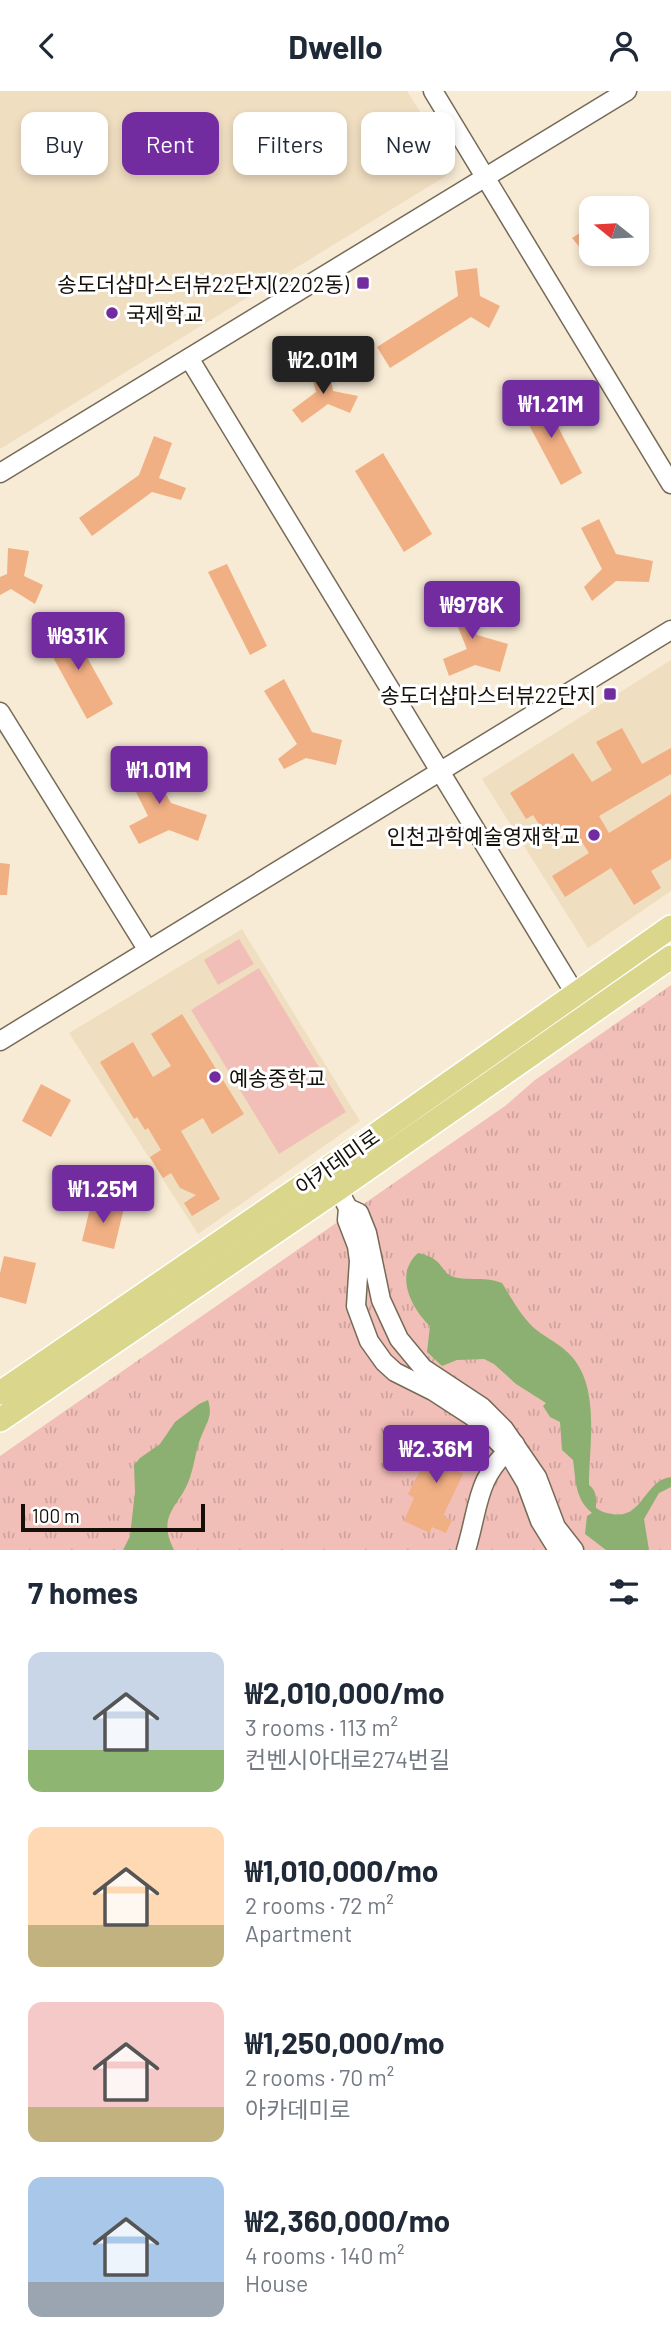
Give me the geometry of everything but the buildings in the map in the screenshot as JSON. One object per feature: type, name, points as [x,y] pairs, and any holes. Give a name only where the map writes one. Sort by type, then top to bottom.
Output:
[{"type":"main road","name":"아카데미로","points":[[4,1399],[671,927]]},
{"type":"main road","name":"아카데미로","points":[[4,1399],[343,1199],[588,1015],[671,957]]},
{"type":"street","points":[[433,91],[671,484]]},
{"type":"street","points":[[0,473],[627,91]]},
{"type":"street","points":[[189,358],[588,1015]]},
{"type":"street","points":[[0,1041],[671,630]]},
{"type":"street","points":[[0,712],[147,949]]},
{"type":"street","points":[[343,1199],[359,1213],[367,1233],[381,1300],[399,1339],[423,1368],[482,1407],[537,1477],[556,1527],[575,1550]]},
{"type":"street","points":[[343,1199],[359,1261],[356,1305],[363,1328],[379,1355],[395,1372],[433,1391],[473,1416],[511,1447],[540,1521],[558,1550]]},
{"type":"street","points":[[356,1305],[381,1300]]},
{"type":"street","points":[[379,1355],[399,1339]]},
{"type":"street","points":[[466,1550],[483,1483],[495,1463],[511,1447]]},
{"type":"shaded area","name":"국제학교","points":[[0,91],[407,91],[420,112],[361,112],[361,175],[446,176],[0,449]]},
{"type":"shaded area","name":"인천과학예술영재학교","points":[[671,660],[671,891],[588,948],[482,779]]},
{"type":"shaded area","name":"예송중학교","points":[[242,929],[360,1121],[198,1234],[69,1033]]},
{"type":"shaded area","points":[[418,1253],[434,1259],[453,1277],[488,1279],[502,1283],[529,1323],[565,1350],[577,1363],[589,1395],[589,1485],[595,1492],[596,1508],[612,1514],[631,1511],[655,1485],[671,1477],[671,1487],[659,1493],[644,1519],[649,1550],[606,1550],[585,1534],[587,1516],[592,1513],[579,1496],[573,1460],[562,1450],[560,1422],[550,1417],[543,1406],[546,1403],[484,1359],[457,1360],[442,1366],[427,1352],[430,1326],[412,1301],[406,1281],[411,1261]]},
{"type":"shaded area","points":[[208,1400],[209,1419],[199,1442],[191,1474],[169,1518],[167,1527],[174,1550],[123,1550],[130,1536],[135,1492],[134,1465],[160,1444],[175,1422]]},
{"type":"green space","points":[[239,939],[254,964],[218,985],[204,960]]},
{"type":"green space","points":[[259,968],[346,1112],[279,1154],[191,1010]]},
{"type":"green space","points":[[671,985],[671,1550],[0,1550],[0,1456],[505,1106],[535,1080]]},
{"type":"place","name":"송도더샵마스터뷰22단지(2202동)","points":[[363,283]]},
{"type":"place","name":"국제학교","points":[[112,313]]},
{"type":"place","name":"송도더샵마스터뷰22단지","points":[[610,694]]},
{"type":"place","name":"인천과학예술영재학교","points":[[594,835]]},
{"type":"place","name":"예송중학교","points":[[215,1077]]}]
